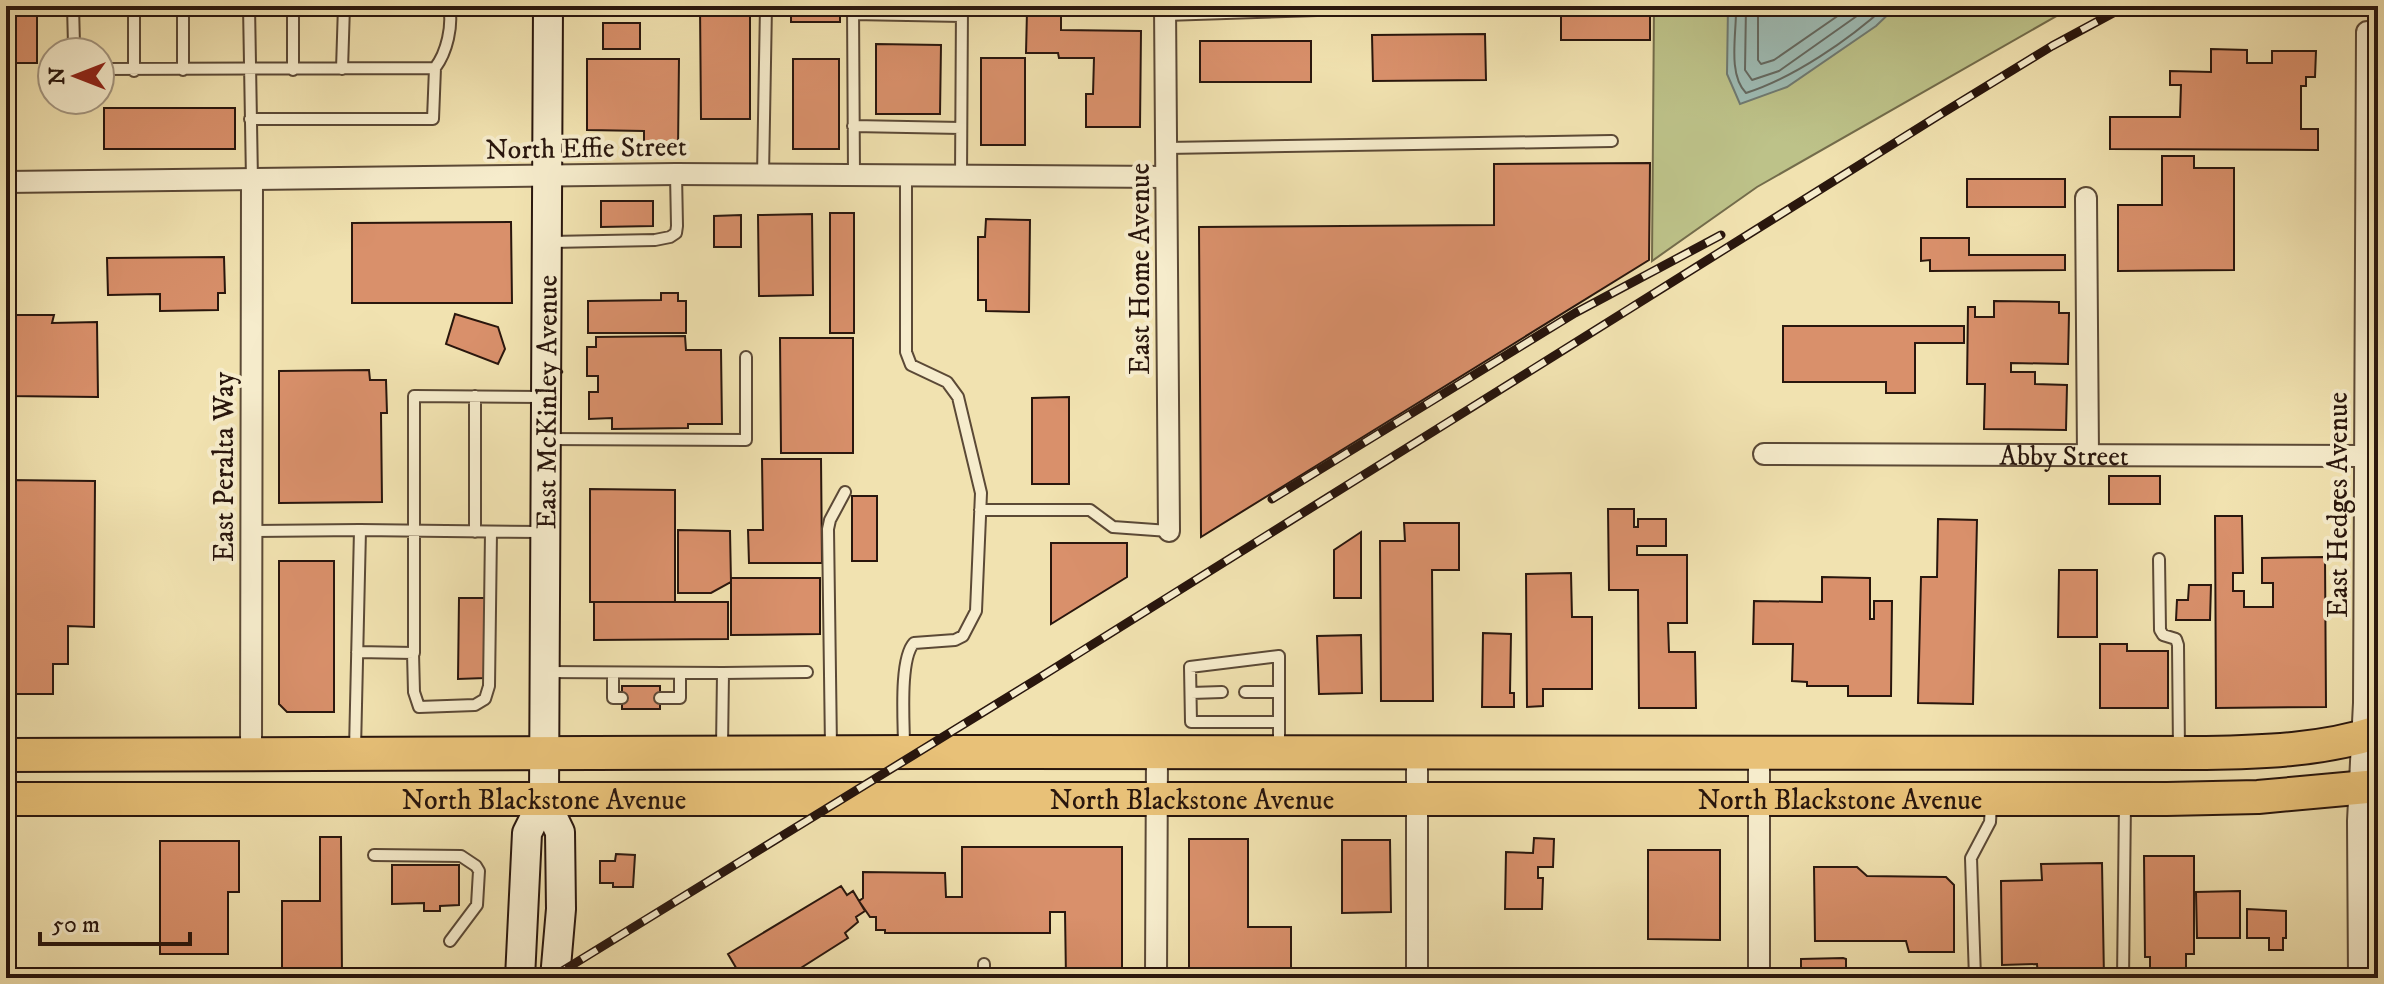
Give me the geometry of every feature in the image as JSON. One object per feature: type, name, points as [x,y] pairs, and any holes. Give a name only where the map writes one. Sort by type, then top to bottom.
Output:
[{"type":"main road","name":"East McKinley Avenue","points":[[520,978],[527,833],[544,799],[548,6]]},
{"type":"main road","name":"North Blackstone Avenue","points":[[6,755],[1157,753],[1279,737],[1417,753],[2179,753],[2284,750],[2370,735]]},
{"type":"main road","points":[[7,792],[64,776],[182,755]]},
{"type":"main road","points":[[7,792],[138,780],[226,778],[243,771],[251,755]]},
{"type":"main road","name":"North Blackstone Avenue","points":[[7,792],[544,799],[2125,799],[2258,797],[2368,787]]},
{"type":"main road","name":"East McKinley Avenue","points":[[544,799],[560,832],[561,909],[555,978]]},
{"type":"street","name":"East Home Avenue","points":[[1165,10],[1169,531]]},
{"type":"street","name":"East Hedges Avenue","points":[[2359,978],[2370,735],[2365,456],[2372,32]]},
{"type":"street","name":"North Effie Street","points":[[6,182],[676,174],[1166,177]]},
{"type":"street","name":"East Peralta Way","points":[[251,755],[252,180]]},
{"type":"street","points":[[2086,198],[2088,455]]},
{"type":"street","name":"Abby Street","points":[[1764,454],[2365,456]]},
{"type":"street","points":[[1156,978],[1157,753]]},
{"type":"street","points":[[1417,753],[1417,978]]},
{"type":"street","points":[[1759,754],[1759,978]]},
{"type":"lane","points":[[73,6],[74,36]]},
{"type":"lane","points":[[134,6],[134,71]]},
{"type":"lane","points":[[183,6],[183,70]]},
{"type":"lane","points":[[249,6],[252,180]]},
{"type":"lane","points":[[293,6],[293,70]]},
{"type":"lane","points":[[342,69],[344,6]]},
{"type":"lane","points":[[250,119],[433,119],[435,68],[443,57],[452,17],[449,6]]},
{"type":"lane","points":[[763,175],[766,6]]},
{"type":"lane","points":[[1165,10],[1443,6]]},
{"type":"lane","points":[[854,175],[853,10],[962,11],[961,176]]},
{"type":"lane","points":[[116,70],[435,68]]},
{"type":"lane","points":[[853,126],[961,128]]},
{"type":"lane","points":[[1166,148],[1612,141]]},
{"type":"lane","points":[[547,242],[670,237],[676,233],[676,174]]},
{"type":"lane","points":[[904,752],[905,676],[909,648],[914,643],[955,640],[963,636],[976,611],[981,493],[958,397],[947,382],[911,365],[906,352],[906,176]]},
{"type":"lane","points":[[546,439],[746,440],[746,357]]},
{"type":"lane","points":[[491,532],[489,686],[485,699],[475,705],[419,707],[414,692],[413,653],[414,396],[546,397]]},
{"type":"lane","points":[[475,396],[475,532]]},
{"type":"lane","points":[[831,753],[828,529],[845,492]]},
{"type":"lane","points":[[980,510],[1090,510],[1113,527],[1169,531]]},
{"type":"lane","points":[[355,755],[360,530]]},
{"type":"lane","points":[[251,531],[546,532]]},
{"type":"lane","points":[[2159,559],[2160,630],[2163,635],[2176,639],[2178,645],[2179,753]]},
{"type":"lane","points":[[357,652],[413,653]]},
{"type":"lane","points":[[1279,656],[1279,692],[1279,737],[1191,722],[1190,667],[1279,656]]},
{"type":"lane","points":[[545,672],[807,672]]},
{"type":"lane","points":[[613,673],[613,698],[622,698]]},
{"type":"lane","points":[[660,698],[680,698],[680,673]]},
{"type":"lane","points":[[722,753],[723,673]]},
{"type":"lane","points":[[1191,693],[1222,692]]},
{"type":"lane","points":[[1245,692],[1279,692]]},
{"type":"lane","points":[[1975,978],[1971,858],[1990,822],[1991,799]]},
{"type":"lane","points":[[2123,978],[2125,799]]},
{"type":"lane","points":[[374,855],[461,856],[476,866],[479,871],[477,905],[450,941]]},
{"type":"lane","points":[[984,964],[984,978]]},
{"type":"green space","points":[[1654,6],[2074,6],[1757,187],[1652,261]]},
{"type":"water","points":[[1728,6],[1897,6],[1876,26],[1787,87],[1740,104],[1727,74]]},
{"type":"building","points":[[6,6],[37,6],[36,63],[6,63]]},
{"type":"building","points":[[651,6],[674,6],[674,15],[651,15]]},
{"type":"building","points":[[700,6],[750,6],[750,119],[701,119]]},
{"type":"building","points":[[791,6],[840,6],[840,22],[791,22]]},
{"type":"building","points":[[1561,6],[1650,6],[1650,40],[1561,40]]},
{"type":"building","points":[[1027,11],[1061,11],[1061,30],[1141,31],[1140,127],[1086,127],[1086,94],[1093,94],[1094,58],[1059,58],[1058,53],[1026,53]]},
{"type":"building","points":[[603,23],[640,23],[640,49],[603,49]]},
{"type":"building","points":[[1485,34],[1486,80],[1373,81],[1372,35]]},
{"type":"building","points":[[1200,41],[1311,41],[1311,82],[1200,82]]},
{"type":"building","points":[[876,44],[941,45],[940,114],[876,114]]},
{"type":"building","points":[[2211,49],[2247,50],[2247,63],[2272,63],[2272,51],[2316,51],[2315,77],[2306,77],[2306,86],[2301,86],[2301,129],[2318,129],[2318,150],[2110,149],[2110,117],[2180,117],[2181,85],[2170,85],[2170,71],[2211,72]]},
{"type":"building","points":[[981,58],[1025,58],[1025,145],[981,145]]},
{"type":"building","points":[[587,59],[679,59],[678,149],[644,148],[644,131],[587,130]]},
{"type":"building","points":[[793,59],[839,59],[839,149],[793,149]]},
{"type":"building","points":[[116,108],[235,108],[235,149],[104,149],[104,116],[116,116]]},
{"type":"building","points":[[2162,156],[2194,156],[2194,168],[2234,168],[2234,270],[2118,271],[2118,205],[2162,205]]},
{"type":"building","points":[[1650,163],[1649,260],[1201,537],[1199,227],[1494,225],[1494,164]]},
{"type":"building","points":[[1967,179],[2065,179],[2065,207],[1967,207]]},
{"type":"building","points":[[601,201],[653,201],[653,226],[601,227]]},
{"type":"building","points":[[830,213],[854,213],[854,333],[830,333]]},
{"type":"building","points":[[812,214],[813,295],[759,296],[758,215]]},
{"type":"building","points":[[741,215],[741,247],[714,247],[714,216]]},
{"type":"building","points":[[986,219],[1030,220],[1029,312],[986,311],[986,300],[978,300],[978,237],[985,237]]},
{"type":"building","points":[[511,222],[512,303],[352,303],[352,223]]},
{"type":"building","points":[[1921,238],[1969,238],[1969,255],[2065,255],[2065,270],[1930,271],[1930,260],[1921,261]]},
{"type":"building","points":[[224,257],[225,293],[218,293],[218,310],[160,311],[160,294],[108,295],[107,258]]},
{"type":"building","points":[[661,293],[678,293],[678,301],[686,301],[686,333],[588,333],[588,301],[661,300]]},
{"type":"building","points":[[1994,301],[2059,302],[2059,313],[2069,313],[2068,364],[2011,363],[2011,372],[2035,372],[2035,384],[2067,385],[2066,430],[1984,429],[1985,384],[1967,384],[1968,307],[1975,307],[1975,317],[1994,317]]},
{"type":"building","points":[[455,314],[498,327],[505,349],[498,364],[446,344]]},
{"type":"building","points":[[6,315],[54,315],[52,323],[97,322],[98,397],[6,396]]},
{"type":"building","points":[[1783,326],[1964,326],[1964,343],[1915,343],[1915,393],[1886,393],[1886,382],[1783,382]]},
{"type":"building","points":[[685,336],[686,350],[721,350],[722,424],[688,424],[688,428],[612,429],[612,418],[589,419],[589,392],[598,392],[598,376],[587,376],[587,347],[596,347],[596,337]]},
{"type":"building","points":[[780,338],[853,338],[853,453],[781,453]]},
{"type":"building","points":[[369,370],[370,380],[386,380],[387,413],[381,413],[382,502],[279,503],[279,371]]},
{"type":"building","points":[[1069,397],[1069,484],[1032,484],[1032,398]]},
{"type":"building","points":[[762,459],[821,459],[822,563],[749,563],[748,530],[763,530]]},
{"type":"building","points":[[2109,476],[2160,476],[2160,504],[2109,504]]},
{"type":"building","points":[[6,480],[95,481],[94,627],[68,626],[68,664],[53,664],[53,694],[6,694]]},
{"type":"building","points":[[590,489],[675,490],[675,602],[590,602]]},
{"type":"building","points":[[852,496],[877,496],[877,561],[852,561]]},
{"type":"building","points":[[1608,509],[1634,509],[1634,527],[1638,527],[1638,519],[1666,519],[1666,546],[1637,546],[1637,555],[1687,555],[1687,623],[1668,623],[1669,652],[1695,652],[1696,708],[1639,708],[1638,590],[1609,590]]},
{"type":"building","points":[[2215,516],[2242,516],[2243,573],[2233,573],[2233,591],[2244,591],[2244,607],[2273,607],[2273,583],[2262,583],[2262,558],[2325,557],[2326,707],[2216,708]]},
{"type":"building","points":[[1938,519],[1977,520],[1973,704],[1918,703],[1921,577],[1937,577]]},
{"type":"building","points":[[1404,523],[1459,523],[1459,570],[1432,570],[1433,701],[1381,701],[1380,541],[1405,541]]},
{"type":"building","points":[[678,530],[730,531],[731,582],[711,593],[678,593]]},
{"type":"building","points":[[1361,532],[1361,598],[1334,598],[1334,550]]},
{"type":"building","points":[[1051,543],[1127,543],[1127,577],[1051,624]]},
{"type":"building","points":[[279,561],[334,561],[334,712],[287,712],[279,704]]},
{"type":"building","points":[[2059,570],[2097,570],[2097,637],[2058,637]]},
{"type":"building","points":[[1571,573],[1572,617],[1592,617],[1592,689],[1543,689],[1543,706],[1527,707],[1526,574]]},
{"type":"building","points":[[1822,577],[1870,578],[1870,619],[1874,619],[1874,601],[1892,601],[1891,696],[1848,696],[1848,686],[1807,686],[1807,682],[1792,681],[1793,644],[1753,644],[1754,601],[1822,602]]},
{"type":"building","points":[[731,578],[820,578],[820,634],[731,635]]},
{"type":"building","points":[[2189,585],[2211,585],[2210,620],[2176,620],[2177,600],[2188,600]]},
{"type":"building","points":[[459,598],[485,598],[485,678],[458,679]]},
{"type":"building","points":[[594,602],[728,602],[728,639],[594,640]]},
{"type":"building","points":[[1483,633],[1511,634],[1510,693],[1514,693],[1514,707],[1482,707]]},
{"type":"building","points":[[1361,635],[1362,693],[1319,694],[1317,636]]},
{"type":"building","points":[[2100,644],[2127,644],[2127,651],[2168,651],[2168,708],[2100,708]]},
{"type":"building","points":[[622,686],[660,686],[660,709],[622,709]]},
{"type":"building","points":[[320,837],[341,837],[342,978],[282,978],[282,901],[320,901]]},
{"type":"building","points":[[1534,838],[1554,839],[1553,867],[1538,867],[1538,878],[1543,878],[1542,909],[1505,909],[1506,852],[1533,853]]},
{"type":"building","points":[[1189,839],[1248,839],[1248,927],[1291,927],[1291,978],[1189,978]]},
{"type":"building","points":[[1342,840],[1390,840],[1391,912],[1342,913]]},
{"type":"building","points":[[160,841],[239,841],[239,892],[228,892],[228,954],[160,954]]},
{"type":"building","points":[[962,847],[1122,847],[1122,978],[1066,978],[1065,912],[1050,912],[1050,933],[885,933],[885,930],[876,930],[876,917],[870,917],[859,901],[863,898],[863,872],[945,873],[946,897],[962,897]]},
{"type":"building","points":[[1648,850],[1720,850],[1720,940],[1648,939]]},
{"type":"building","points":[[616,854],[635,855],[633,887],[613,887],[613,883],[600,883],[600,861],[615,861]]},
{"type":"building","points":[[2144,856],[2194,856],[2194,954],[2186,954],[2186,978],[2150,978],[2150,957],[2145,957]]},
{"type":"building","points":[[2102,863],[2104,978],[2038,978],[2037,964],[2002,965],[2001,881],[2042,880],[2041,864]]},
{"type":"building","points":[[392,865],[459,865],[459,905],[440,906],[440,911],[424,911],[424,903],[392,904]]},
{"type":"building","points":[[1814,867],[1857,867],[1867,876],[1946,877],[1954,885],[1954,952],[1909,952],[1906,941],[1815,941]]},
{"type":"building","points":[[841,886],[847,895],[853,891],[865,911],[856,917],[858,922],[845,933],[848,938],[785,978],[742,978],[728,954]]},
{"type":"building","points":[[2240,891],[2240,938],[2197,938],[2196,892]]},
{"type":"building","points":[[2247,909],[2286,911],[2283,950],[2269,950],[2269,938],[2247,938]]},
{"type":"building","points":[[1801,959],[1846,959],[1846,978],[1801,978]]},
{"type":"railway","points":[[551,978],[1042,676],[1941,114],[2052,46],[2126,6]]},
{"type":"railway","points":[[1272,499],[1575,313],[1721,235]]}]
